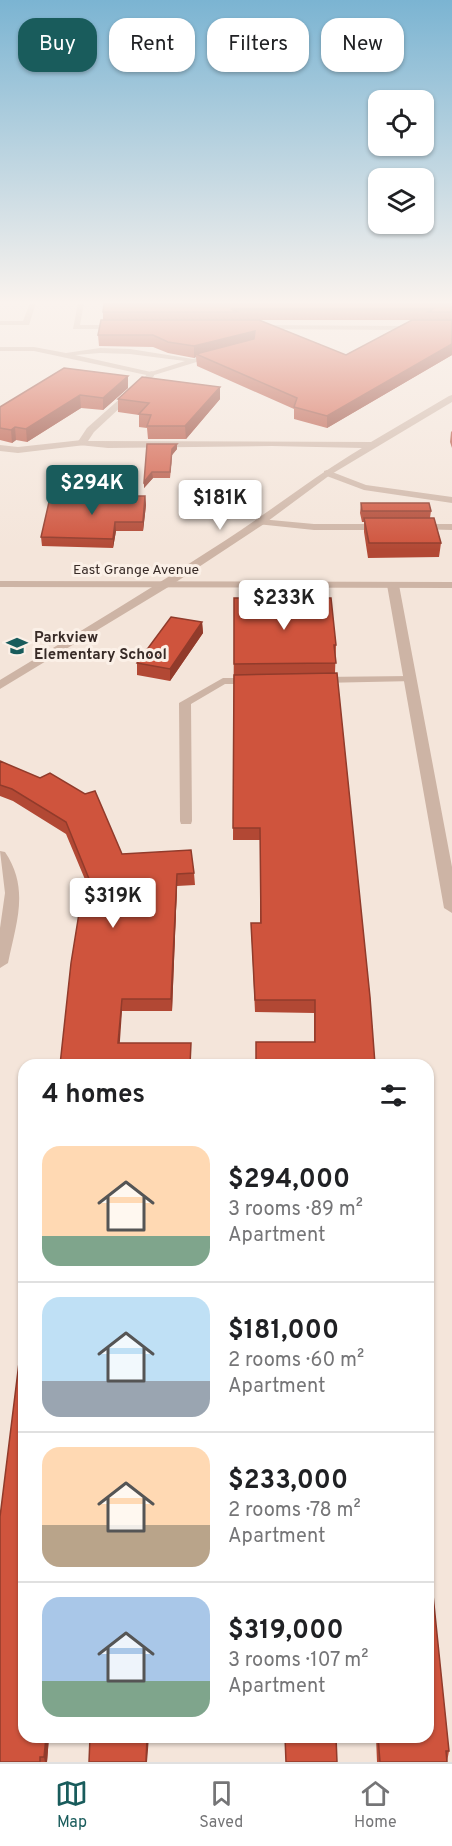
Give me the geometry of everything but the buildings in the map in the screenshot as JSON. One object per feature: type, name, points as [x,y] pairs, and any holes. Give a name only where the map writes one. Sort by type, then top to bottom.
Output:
[{"type":"street","points":[[139,385],[90,430],[82,443],[108,446],[272,443],[370,445]]},
{"type":"street","points":[[0,685],[166,584],[370,445],[452,398]]},
{"type":"street","points":[[436,408],[452,412]]},
{"type":"street","name":"East Grange Avenue","points":[[0,584],[452,585]]},
{"type":"street","points":[[393,585],[411,679],[446,835],[452,908]]},
{"type":"street","points":[[0,855],[10,866],[14,889],[0,963]]},
{"type":"lane","points":[[0,448],[18,450],[82,443]]},
{"type":"lane","points":[[327,473],[364,487],[452,500]]},
{"type":"lane","points":[[260,522],[314,527],[394,527]]},
{"type":"lane","points":[[406,527],[452,527]]},
{"type":"lane","points":[[302,680],[411,679]]},
{"type":"lane","points":[[186,821],[185,703],[223,681],[268,681]]},
{"type":"place","name":"Parkview Elementary School","points":[[17,646]]}]
